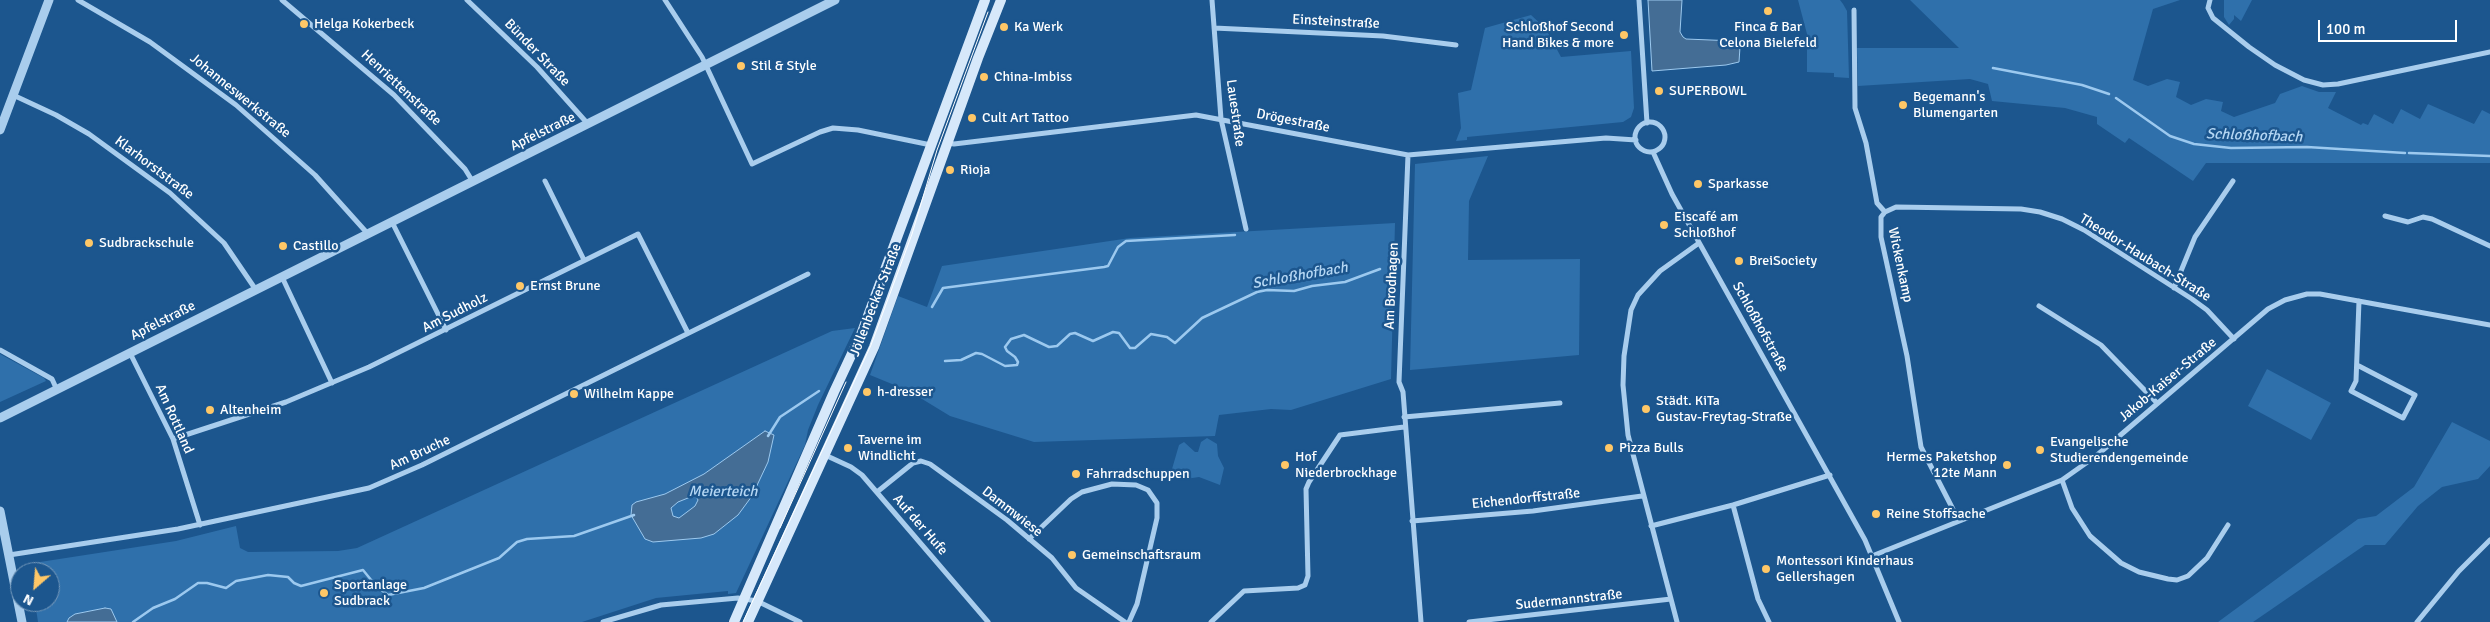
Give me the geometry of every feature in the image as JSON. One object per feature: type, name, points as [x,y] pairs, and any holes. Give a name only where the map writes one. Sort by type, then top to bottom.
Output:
[{"type":"main road","name":"Jöllenbecker Straße","points":[[734,622],[862,332],[985,0]]},
{"type":"main road","name":"Jöllenbecker Straße","points":[[748,622],[879,334],[947,143],[1001,0]]},
{"type":"street","points":[[0,130],[49,0]]},
{"type":"street","name":"Johanneswerkstraße","points":[[78,0],[150,42],[236,105],[316,175],[368,234]]},
{"type":"street","name":"Henriettenstraße","points":[[282,0],[350,56],[401,102],[465,169],[473,182]]},
{"type":"street","name":"Bünder Straße","points":[[467,0],[537,67],[588,125]]},
{"type":"street","points":[[665,0],[705,65],[752,164],[820,132],[834,128],[858,130],[932,145]]},
{"type":"street","name":"Apfelstraße","points":[[0,418],[835,0]]},
{"type":"street","name":"Lauestraße","points":[[1212,0],[1222,119],[1246,229]]},
{"type":"street","points":[[1638,0],[1648,123]]},
{"type":"street","points":[[2210,0],[2208,8],[2213,18],[2249,48],[2304,80],[2323,85],[2338,84],[2490,52]]},
{"type":"street","name":"Wickenkamp","points":[[1854,10],[1855,108],[1866,143],[1877,203],[1885,212],[1881,217],[1881,237],[1906,348],[1921,447],[1959,521]]},
{"type":"street","name":"Einsteinstraße","points":[[1214,28],[1374,35],[1456,45]]},
{"type":"street","name":"Klarhorststraße","points":[[13,96],[89,134],[170,193],[224,244],[256,290]]},
{"type":"street","name":"Drögestraße","points":[[947,143],[954,144],[1196,115],[1408,155],[1606,138],[1636,140]]},
{"type":"street","points":[[1648,123],[1659,125],[1665,135],[1663,145],[1654,152],[1644,150],[1636,140],[1637,130],[1648,123]]},
{"type":"street","name":"Schloßhofstraße","points":[[1654,152],[1672,194],[1830,475],[1872,556],[1898,622]]},
{"type":"street","name":"Am Brodhagen","points":[[1408,155],[1399,372],[1421,622]]},
{"type":"street","points":[[545,181],[584,260]]},
{"type":"street","points":[[2174,288],[2195,237],[2233,182]]},
{"type":"street","name":"Theodor-Haubach-Straße","points":[[1885,212],[1896,208],[2021,209],[2040,212],[2084,230],[2174,288],[2207,310],[2234,339]]},
{"type":"street","points":[[2385,216],[2408,222],[2423,216],[2490,246]]},
{"type":"street","points":[[392,222],[446,330]]},
{"type":"street","name":"Am Sudholz","points":[[173,439],[277,405],[332,384],[446,330],[638,234],[688,333]]},
{"type":"street","points":[[1677,622],[1634,464],[1625,414],[1624,356],[1631,310],[1638,295],[1660,271],[1699,243]]},
{"type":"street","name":"Am Bruche","points":[[9,555],[200,525],[344,494],[382,483],[808,274]]},
{"type":"street","points":[[282,277],[332,384]]},
{"type":"street","name":"Jakob-Kaiser-Straße","points":[[1872,556],[2062,480],[2092,460],[2268,310],[2294,297],[2320,294],[2490,325]]},
{"type":"street","points":[[2357,365],[2415,395],[2404,418],[2351,391],[2356,381],[2358,301]]},
{"type":"street","points":[[2039,306],[2101,345],[2157,404]]},
{"type":"street","points":[[0,350],[52,379],[57,390]]},
{"type":"street","name":"Am Rottland","points":[[130,353],[173,439],[200,525]]},
{"type":"street","points":[[1404,417],[1560,403]]},
{"type":"street","points":[[1210,622],[1244,590],[1298,588],[1305,585],[1308,576],[1306,489],[1309,482],[1340,435],[1404,427]]},
{"type":"street","name":"Auf der Hufe","points":[[825,454],[857,471],[988,622]]},
{"type":"street","name":"Dammwiese","points":[[876,492],[913,463],[926,462],[1003,516],[1052,558],[1076,588],[1125,622]]},
{"type":"street","points":[[1651,526],[1733,505],[1830,475]]},
{"type":"street","points":[[2062,480],[2072,508],[2090,536],[2121,563],[2139,572],[2176,580],[2188,576],[2207,558],[2228,525]]},
{"type":"street","points":[[1029,539],[1071,498],[1082,492],[1112,484],[1136,485],[1148,490],[1157,503],[1157,518],[1137,604],[1129,622]]},
{"type":"street","name":"Eichendorffstraße","points":[[1412,521],[1533,511],[1642,496]]},
{"type":"street","points":[[1733,505],[1758,600],[1769,622]]},
{"type":"street","points":[[0,511],[22,622]]},
{"type":"street","points":[[2417,622],[2459,571],[2490,540]]},
{"type":"street","points":[[603,622],[661,604],[744,598],[757,601],[800,622]]},
{"type":"street","name":"Sudermannstraße","points":[[1469,622],[1671,599]]},
{"type":"shaded area","points":[[1798,0],[1840,0],[1843,4],[1847,11],[1849,78],[1834,77],[1834,73],[1807,72],[1807,34]]},
{"type":"shaded area","points":[[1910,0],[2180,0],[2153,9],[2133,80],[2148,86],[2167,79],[2180,82],[2176,97],[2191,105],[2206,99],[2223,102],[2221,111],[2234,117],[2275,103],[2280,94],[2302,86],[2319,92],[2336,92],[2328,108],[2361,125],[2363,123],[2368,125],[2374,114],[2393,124],[2401,109],[2420,119],[2428,104],[2474,124],[2482,110],[2490,114],[2490,163],[2206,163],[2193,181],[2129,138],[2125,143],[2097,124],[2097,117],[2065,108],[1992,101],[1988,84],[1970,79],[1858,86],[1857,48],[1959,48]]},
{"type":"shaded area","points":[[2224,0],[2252,0],[2241,21],[2234,15],[2234,19],[2229,25],[2224,17]]},
{"type":"shaded area","points":[[1531,15],[1546,29],[1561,57],[1631,51],[1634,108],[1631,117],[1623,122],[1467,137],[1467,140],[1456,141],[1461,128],[1458,93],[1471,90],[1485,28]]},
{"type":"shaded area","points":[[1488,156],[1469,201],[1468,260],[1580,259],[1579,355],[1410,370],[1415,164]]},
{"type":"shaded area","points":[[1395,223],[1391,379],[1291,410],[1271,409],[1219,415],[1215,436],[1034,442],[950,416],[909,391],[870,375],[898,296],[927,307],[942,266],[1130,238]]},
{"type":"shaded area","points":[[855,328],[818,405],[808,430],[805,445],[736,593],[728,594],[728,591],[656,598],[582,622],[38,622],[36,612],[60,612],[60,562],[40,562],[176,541],[236,526],[240,548],[248,552],[338,551],[357,548],[832,331]]},
{"type":"shaded area","points":[[0,354],[44,378],[46,381],[0,402]]},
{"type":"shaded area","points":[[2267,369],[2331,403],[2311,440],[2248,406]]},
{"type":"shaded area","points":[[2452,422],[2490,441],[2490,466],[2478,479],[2442,487],[2418,506],[2385,545],[2365,545],[2253,622],[2218,622],[2358,519],[2376,516],[2414,487]]},
{"type":"shaded area","points":[[1207,438],[1217,444],[1218,456],[1224,468],[1220,485],[1199,477],[1179,480],[1172,469],[1179,445],[1184,442],[1195,452],[1198,452],[1201,442]]},
{"type":"water","points":[[1648,0],[1682,0],[1680,32],[1683,37],[1686,39],[1735,41],[1740,47],[1739,62],[1726,65],[1652,71]]},
{"type":"water","name":"Meierteich","points":[[765,431],[774,435],[768,462],[752,496],[738,515],[714,534],[701,538],[653,542],[645,539],[631,515],[632,505],[636,502],[665,494],[704,474]],"holes":[[[696,496],[698,500],[695,506],[679,518],[673,516],[671,508],[678,502]]]},
{"type":"water","points":[[105,608],[111,609],[117,622],[67,622],[75,614]]},
{"type":"waterway","name":"Schloßhofbach","points":[[1993,68],[2082,85],[2109,94]]},
{"type":"waterway","name":"Schloßhofbach","points":[[2116,98],[2170,136],[2194,144],[2231,148],[2307,147],[2405,153]]},
{"type":"waterway","name":"Schloßhofbach","points":[[2409,153],[2490,156]]},
{"type":"waterway","points":[[932,307],[943,288],[1108,266],[1118,247],[1126,241],[1235,235]]},
{"type":"waterway","name":"Schloßhofbach","points":[[945,361],[961,360],[976,353],[982,354],[1005,366],[1017,365],[1018,362],[1015,357],[1005,347],[1011,339],[1024,335],[1049,347],[1057,346],[1070,334],[1075,333],[1093,341],[1113,332],[1119,333],[1130,348],[1135,348],[1151,334],[1167,337],[1175,343],[1202,318],[1257,292],[1267,290],[1294,291],[1312,286],[1345,282],[1380,269]]},
{"type":"waterway","name":"Schloßhofbach","points":[[768,436],[780,417],[819,391]]},
{"type":"waterway","name":"Schloßhofbach","points":[[133,622],[153,608],[175,599],[198,583],[207,583],[226,588],[236,581],[268,575],[288,577],[294,583],[301,586],[363,570],[376,586],[388,595],[424,588],[499,558],[517,542],[527,539],[574,536],[634,515]]},
{"type":"tram line","points":[[743,622],[871,345],[912,234],[937,150],[988,12]]},
{"type":"tram line","points":[[780,528],[846,382]]},
{"type":"place","name":"Finca & Bar Celona Bielefeld","points":[[1768,11]]},
{"type":"place","name":"Helga Kokerbeck","points":[[304,24]]},
{"type":"place","name":"Ka Werk","points":[[1004,27]]},
{"type":"place","name":"Schloßhof Second Hand Bikes & more","points":[[1624,35]]},
{"type":"place","name":"Stil & Style","points":[[741,66]]},
{"type":"place","name":"China-Imbiss","points":[[984,77]]},
{"type":"place","name":"SUPERBOWL","points":[[1659,91]]},
{"type":"place","name":"Begemann's Blumengarten","points":[[1903,105]]},
{"type":"place","name":"Cult Art Tattoo","points":[[972,118]]},
{"type":"place","name":"Rioja","points":[[950,170]]},
{"type":"place","name":"Sparkasse","points":[[1698,184]]},
{"type":"place","name":"Eiscafé am Schloßhof","points":[[1664,225]]},
{"type":"place","name":"Sudbrackschule","points":[[89,243]]},
{"type":"place","name":"Castillo","points":[[283,246]]},
{"type":"place","name":"BreiSociety","points":[[1739,261]]},
{"type":"place","name":"Ernst Brune","points":[[520,286]]},
{"type":"place","name":"h-dresser","points":[[867,392]]},
{"type":"place","name":"Wilhelm Kappe","points":[[574,394]]},
{"type":"place","name":"Städt. KiTa Gustav-Freytag-Straße","points":[[1646,409]]},
{"type":"place","name":"Altenheim","points":[[210,410]]},
{"type":"place","name":"Taverne im Windlicht","points":[[848,448]]},
{"type":"place","name":"Pizza Bulls","points":[[1609,448]]},
{"type":"place","name":"Evangelische Studierendengemeinde","points":[[2040,450]]},
{"type":"place","name":"Hof Niederbrockhage","points":[[1285,465]]},
{"type":"place","name":"Hermes Paketshop 12te Mann","points":[[2007,465]]},
{"type":"place","name":"Fahrradschuppen","points":[[1076,474]]},
{"type":"place","name":"Reine Stoffsache","points":[[1876,514]]},
{"type":"place","name":"Gemeinschaftsraum","points":[[1072,555]]},
{"type":"place","name":"Montessori Kinderhaus Gellershagen","points":[[1766,569]]},
{"type":"place","name":"Sportanlage Sudbrack","points":[[324,593]]}]
